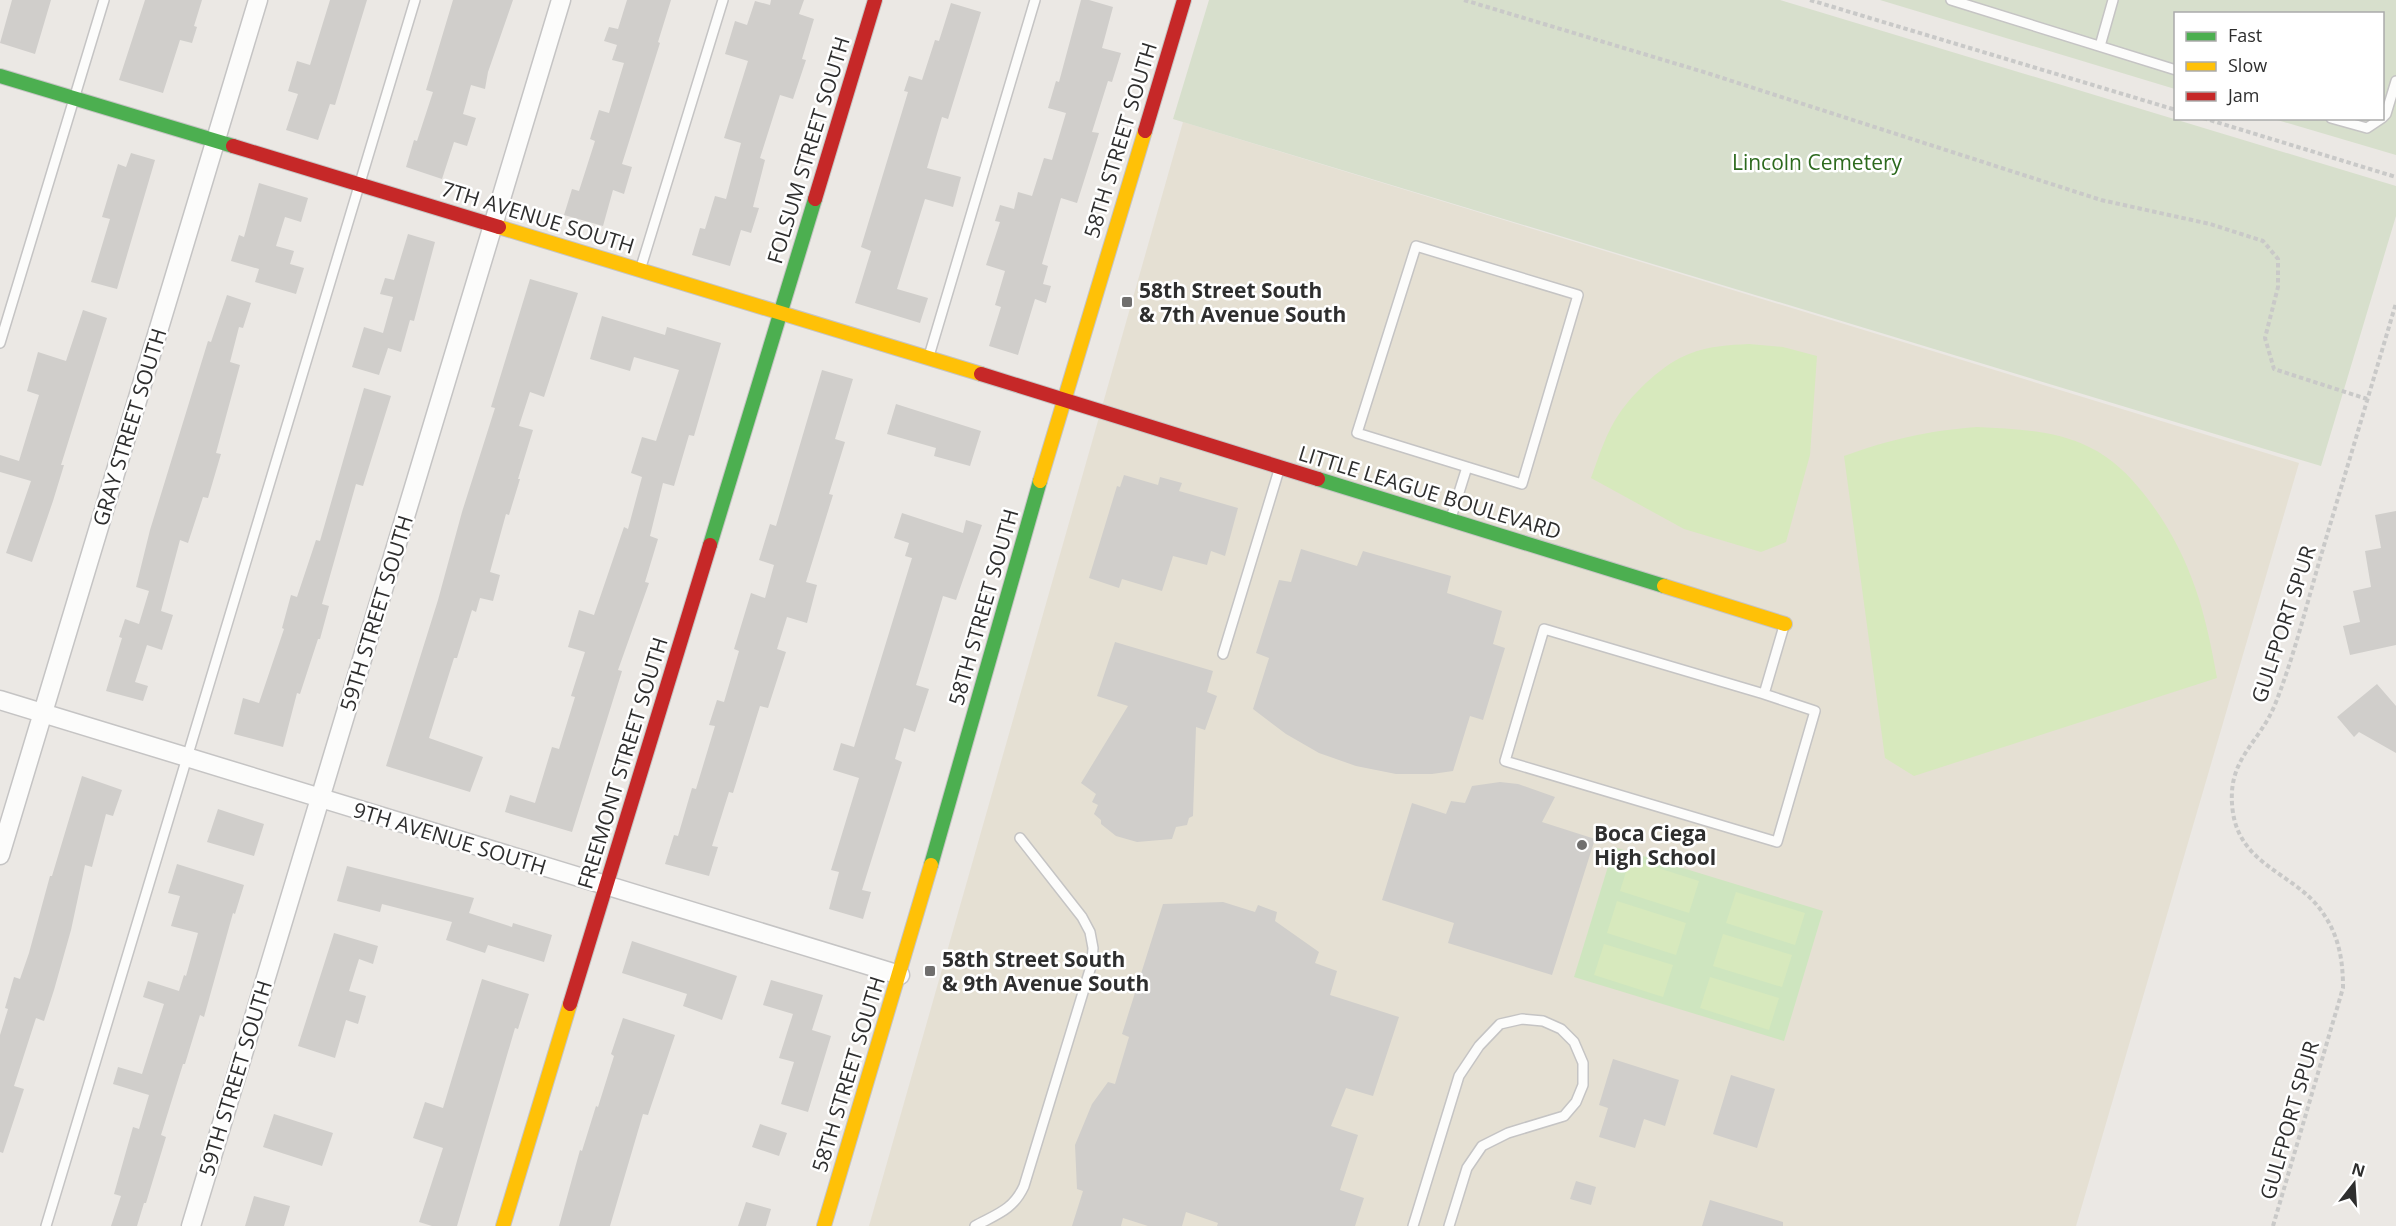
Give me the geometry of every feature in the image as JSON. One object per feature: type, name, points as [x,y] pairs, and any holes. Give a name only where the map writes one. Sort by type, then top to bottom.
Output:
[{"type":"street","name":"GRAY STREET SOUTH","points":[[0,855],[258,0]]},
{"type":"street","name":"59TH STREET SOUTH","points":[[191,1226],[561,0]]},
{"type":"street","name":"FOLSUM STREET SOUTH","points":[[781,312],[875,0]]},
{"type":"street","name":"58TH STREET SOUTH","points":[[824,1226],[900,975],[1063,401],[1184,0]]},
{"type":"street","name":"7TH AVENUE SOUTH","points":[[0,76],[781,312],[1063,401]]},
{"type":"street","name":"FREEMONT STREET SOUTH","points":[[503,1226],[781,312]]},
{"type":"street","name":"LITTLE LEAGUE BOULEVARD","points":[[1063,401],[1785,624]]},
{"type":"street","name":"9TH AVENUE SOUTH","points":[[0,700],[900,975]]},
{"type":"lane","points":[[0,343],[104,0]]},
{"type":"lane","points":[[46,1226],[415,0]]},
{"type":"lane","points":[[640,270],[723,0]]},
{"type":"lane","points":[[928,359],[1035,0]]},
{"type":"lane","points":[[1951,0],[2174,70]]},
{"type":"lane","points":[[2100,46],[2113,0]]},
{"type":"lane","points":[[2384,116],[2396,81]]},
{"type":"lane","points":[[2338,120],[2367,128],[2379,120]]},
{"type":"lane","points":[[1416,246],[1578,295],[1522,484],[1467,467],[1358,433],[1416,246]]},
{"type":"lane","points":[[1450,520],[1467,467]]},
{"type":"lane","points":[[1223,654],[1280,468]]},
{"type":"lane","points":[[1764,694],[1785,624]]},
{"type":"lane","points":[[1544,629],[1764,694],[1815,711],[1777,842],[1505,761],[1544,629]]},
{"type":"lane","points":[[975,1226],[1008,1209],[1018,1200],[1092,963],[1093,948],[1090,932],[1082,917],[1020,838]]},
{"type":"lane","points":[[1413,1226],[1459,1076],[1479,1046],[1500,1024],[1522,1019],[1542,1021],[1561,1029],[1574,1042],[1582,1063],[1582,1085],[1576,1102],[1564,1116],[1508,1134],[1482,1146],[1467,1168],[1449,1226]]},
{"type":"path","points":[[1464,0],[1707,73],[2101,200],[2210,224],[2264,242],[2278,259],[2278,286],[2265,338],[2274,369],[2367,399]]},
{"type":"path","points":[[1810,0],[2174,110]]},
{"type":"path","points":[[2210,120],[2396,177]]},
{"type":"path","name":"GULFPORT SPUR","points":[[2273,1226],[2343,988],[2343,959],[2333,930],[2316,904],[2263,864],[2244,843],[2234,815],[2232,790],[2236,770],[2275,705],[2396,303]]},
{"type":"shaded area","name":"Boca Ciega High School","points":[[1183,122],[2299,463],[2076,1226],[869,1226]]},
{"type":"green space","name":"Lincoln Cemetery","points":[[1209,0],[1780,0],[2396,186],[2396,216],[2321,466],[1173,119]]},
{"type":"green space","points":[[1880,0],[2396,0],[2396,155],[2277,120],[2384,120],[2384,12],[2174,12],[2174,89]]},
{"type":"green space","points":[[1749,344],[1783,347],[1817,356],[1810,455],[1786,542],[1761,552],[1684,529],[1591,478],[1614,421],[1625,405],[1650,379],[1679,358],[1696,351],[1719,346]]},
{"type":"green space","points":[[1977,427],[2034,431],[2076,441],[2105,456],[2132,480],[2160,515],[2184,559],[2207,628],[2217,678],[1914,776],[1885,758],[1844,456],[1909,437]]},
{"type":"green space","points":[[1614,847],[1823,911],[1784,1041],[1574,977]]},
{"type":"green space","points":[[1630,859],[1699,881],[1689,913],[1620,891]]},
{"type":"green space","points":[[1736,892],[1805,913],[1795,945],[1726,923]]},
{"type":"green space","points":[[1617,901],[1686,923],[1676,955],[1607,933]]},
{"type":"green space","points":[[1723,934],[1792,955],[1782,987],[1713,966]]},
{"type":"green space","points":[[1604,944],[1673,965],[1663,997],[1594,975]]},
{"type":"green space","points":[[1710,977],[1779,998],[1769,1030],[1700,1008]]},
{"type":"building","points":[[12,0],[51,0],[35,54],[0,43]]},
{"type":"building","points":[[145,0],[202,0],[194,26],[197,27],[192,43],[180,40],[163,93],[119,80]]},
{"type":"building","points":[[330,0],[367,0],[335,105],[330,104],[318,140],[286,130],[298,94],[288,91],[297,61],[310,65]]},
{"type":"building","points":[[453,0],[513,0],[488,72],[485,89],[471,85],[463,114],[476,118],[467,146],[454,142],[442,179],[406,167],[433,92],[426,90]]},
{"type":"building","points":[[627,0],[671,0],[622,164],[632,167],[624,194],[613,190],[603,226],[564,215],[572,189],[579,191],[595,141],[590,139],[599,110],[609,113],[624,63],[612,60],[617,45],[604,41],[609,27],[618,29]]},
{"type":"building","points":[[771,0],[804,0],[799,14],[814,19],[802,59],[806,60],[793,99],[780,95],[760,158],[765,160],[753,207],[759,208],[751,233],[741,230],[730,266],[692,255],[700,228],[705,229],[715,196],[726,199],[741,143],[724,138],[748,61],[725,54],[735,21],[747,25],[755,1],[770,5]]},
{"type":"building","points":[[1081,0],[1113,7],[1102,48],[1121,53],[1112,82],[1108,81],[1092,132],[1099,133],[1077,203],[1061,198],[1042,264],[1048,266],[1043,284],[1051,286],[1046,303],[1035,299],[1018,355],[989,346],[1001,307],[995,305],[1005,271],[986,265],[1000,222],[995,221],[1000,205],[1014,209],[1018,192],[1032,196],[1044,158],[1052,160],[1066,113],[1048,108],[1056,81],[1059,82]]},
{"type":"building","points":[[951,3],[981,12],[948,119],[942,117],[927,168],[961,177],[953,207],[925,199],[897,289],[928,298],[920,323],[855,303],[871,251],[861,247],[908,92],[904,91],[909,76],[922,80],[935,40],[939,41]]},
{"type":"building","points":[[131,153],[155,160],[117,289],[91,282],[110,219],[102,217],[118,164],[126,167]]},
{"type":"building","points":[[259,183],[308,198],[301,222],[285,217],[276,246],[294,251],[290,264],[304,268],[296,294],[255,282],[259,269],[231,261],[239,235],[244,237]]},
{"type":"building","points":[[408,234],[435,242],[414,321],[410,320],[401,352],[388,348],[379,375],[352,367],[364,327],[383,333],[393,297],[380,294],[385,278],[394,280]]},
{"type":"building","points":[[530,279],[578,293],[544,397],[530,392],[519,426],[533,430],[490,572],[500,575],[493,601],[480,598],[476,612],[472,610],[429,738],[483,757],[470,792],[386,766],[495,408],[491,407]]},
{"type":"building","points":[[227,295],[251,303],[243,328],[239,327],[230,362],[240,365],[216,453],[221,454],[208,498],[203,497],[188,543],[180,540],[161,611],[173,615],[162,650],[147,645],[135,682],[148,686],[143,701],[106,691],[122,638],[119,637],[125,619],[139,624],[149,591],[136,587],[150,530],[208,341],[211,342]]},
{"type":"building","points":[[83,310],[107,318],[61,465],[64,465],[53,501],[32,562],[6,553],[31,481],[0,472],[0,455],[19,461],[39,395],[27,391],[38,352],[66,361]]},
{"type":"building","points":[[602,316],[665,335],[667,327],[721,343],[694,436],[689,435],[674,486],[663,483],[650,536],[658,539],[645,582],[649,583],[618,670],[622,671],[572,832],[505,812],[510,795],[535,803],[552,747],[559,749],[575,697],[571,696],[585,652],[568,647],[579,610],[594,615],[624,527],[628,529],[642,477],[631,473],[642,437],[656,441],[679,370],[634,357],[630,371],[590,359]]},
{"type":"building","points":[[822,370],[853,379],[835,439],[845,442],[829,494],[833,495],[806,582],[817,585],[807,623],[787,617],[777,649],[786,652],[768,708],[760,706],[733,793],[729,792],[712,846],[718,847],[709,876],[665,864],[674,835],[678,836],[692,788],[696,789],[715,726],[709,725],[717,700],[724,702],[739,651],[734,649],[751,593],[765,598],[774,565],[759,560],[770,524],[776,526]]},
{"type":"building","points":[[364,388],[391,396],[363,486],[356,484],[322,604],[329,606],[320,639],[318,639],[300,694],[297,693],[283,747],[234,734],[243,698],[259,703],[284,629],[282,628],[291,595],[297,597],[316,540],[320,541]]},
{"type":"building","points":[[896,404],[981,431],[970,466],[934,456],[936,448],[887,434]]},
{"type":"building","points":[[1124,475],[1158,485],[1160,477],[1182,483],[1179,491],[1238,508],[1225,556],[1211,551],[1207,565],[1173,556],[1162,591],[1122,579],[1119,588],[1089,578],[1117,486],[1120,487]]},
{"type":"building","points":[[2396,511],[2396,645],[2350,655],[2343,626],[2360,622],[2353,591],[2371,587],[2365,551],[2381,548],[2375,515]]},
{"type":"building","points":[[902,513],[963,533],[966,520],[982,525],[956,600],[943,596],[916,685],[929,689],[915,732],[904,728],[895,759],[902,762],[862,890],[871,892],[863,919],[829,909],[839,872],[831,870],[859,778],[833,770],[841,743],[854,747],[912,558],[905,556],[909,543],[894,538]]},
{"type":"building","points":[[1301,549],[1357,566],[1363,551],[1451,576],[1447,593],[1502,611],[1493,644],[1505,648],[1483,720],[1470,716],[1453,771],[1432,774],[1396,774],[1356,766],[1319,753],[1286,734],[1253,709],[1269,658],[1256,653],[1279,580],[1291,582]]},
{"type":"building","points":[[1115,642],[1213,671],[1207,692],[1217,696],[1205,730],[1196,727],[1193,816],[1189,818],[1187,825],[1176,827],[1172,839],[1137,842],[1116,836],[1101,824],[1101,820],[1094,814],[1098,805],[1092,802],[1096,794],[1081,783],[1128,706],[1097,696]]},
{"type":"building","points":[[2377,684],[2396,706],[2396,753],[2359,732],[2354,737],[2337,717]]},
{"type":"building","points":[[82,776],[122,790],[113,816],[106,814],[92,867],[85,865],[71,930],[54,990],[44,1021],[36,1018],[14,1086],[24,1089],[3,1153],[0,1152],[0,1035],[8,1009],[5,1008],[14,977],[20,979],[29,953],[50,876],[52,876]]},
{"type":"building","points":[[1500,782],[1518,784],[1555,797],[1542,822],[1595,839],[1552,975],[1448,943],[1454,923],[1382,900],[1412,803],[1446,814],[1451,801],[1465,803],[1472,786]]},
{"type":"building","points":[[218,809],[264,824],[254,856],[207,842]]},
{"type":"building","points":[[177,864],[244,885],[235,914],[233,913],[204,1017],[200,1015],[161,1135],[166,1137],[146,1203],[144,1203],[137,1226],[111,1226],[121,1196],[114,1194],[133,1127],[139,1129],[149,1095],[113,1084],[118,1067],[142,1074],[164,1004],[143,997],[148,981],[179,991],[184,975],[186,976],[198,933],[171,926],[180,896],[168,893]]},
{"type":"building","points":[[347,866],[474,898],[469,913],[512,927],[513,923],[552,935],[544,962],[488,945],[485,953],[446,940],[452,922],[382,904],[380,912],[337,901]]},
{"type":"building","points":[[1223,902],[1255,912],[1258,905],[1277,912],[1275,921],[1319,952],[1315,963],[1337,971],[1330,995],[1399,1017],[1373,1096],[1346,1088],[1331,1126],[1358,1135],[1340,1190],[1364,1198],[1355,1226],[1217,1226],[1218,1223],[1186,1212],[1182,1226],[1148,1226],[1123,1218],[1121,1226],[1072,1226],[1083,1191],[1077,1189],[1075,1145],[1092,1104],[1108,1082],[1115,1084],[1129,1037],[1122,1034],[1163,904]]},
{"type":"building","points":[[334,933],[378,946],[373,964],[359,959],[349,991],[366,996],[358,1024],[346,1020],[335,1058],[298,1046]]},
{"type":"building","points":[[632,941],[737,976],[722,1020],[683,1006],[687,994],[622,973]]},
{"type":"building","points":[[482,979],[529,994],[518,1029],[515,1028],[457,1226],[432,1226],[419,1222],[443,1148],[413,1138],[425,1102],[443,1108]]},
{"type":"building","points":[[771,980],[823,995],[812,1030],[831,1036],[808,1112],[781,1104],[794,1062],[779,1058],[793,1014],[763,1005]]},
{"type":"building","points":[[623,1018],[675,1035],[648,1115],[643,1114],[610,1226],[559,1226],[580,1150],[582,1151],[596,1106],[598,1107],[614,1056],[611,1054]]},
{"type":"building","points":[[1613,1059],[1679,1080],[1665,1126],[1644,1119],[1635,1148],[1599,1137],[1608,1108],[1599,1105]]},
{"type":"building","points":[[1731,1075],[1775,1089],[1757,1148],[1713,1134]]},
{"type":"building","points":[[274,1114],[333,1133],[322,1166],[263,1147]]},
{"type":"building","points":[[760,1124],[787,1133],[779,1156],[752,1147]]},
{"type":"building","points":[[1576,1181],[1596,1187],[1591,1205],[1570,1199]]},
{"type":"building","points":[[254,1196],[290,1206],[284,1226],[245,1226]]},
{"type":"building","points":[[1710,1200],[1783,1222],[1783,1226],[1702,1226]]},
{"type":"building","points":[[746,1202],[771,1209],[766,1226],[738,1226]]},
{"type":"traffic: fast","points":[[0,76],[233,146]]},
{"type":"traffic: fast","points":[[710,545],[815,199]]},
{"type":"traffic: fast","points":[[1318,479],[1664,586]]},
{"type":"traffic: fast","points":[[931,865],[1040,481]]},
{"type":"traffic: slow","points":[[1040,481],[1145,131]]},
{"type":"traffic: slow","points":[[499,227],[981,374]]},
{"type":"traffic: slow","points":[[1664,586],[1785,624]]},
{"type":"traffic: slow","points":[[824,1226],[931,865]]},
{"type":"traffic: slow","points":[[503,1226],[570,1004]]},
{"type":"traffic: jam","points":[[815,199],[875,0]]},
{"type":"traffic: jam","points":[[1145,131],[1184,0]]},
{"type":"traffic: jam","points":[[233,146],[499,227]]},
{"type":"traffic: jam","points":[[981,374],[1318,479]]},
{"type":"traffic: jam","points":[[570,1004],[710,545]]},
{"type":"place","name":"58th Street South & 7th Avenue South","points":[[1127,302]]},
{"type":"place","name":"Boca Ciega High School","points":[[1582,845]]},
{"type":"place","name":"58th Street South & 9th Avenue South","points":[[930,971]]}]
